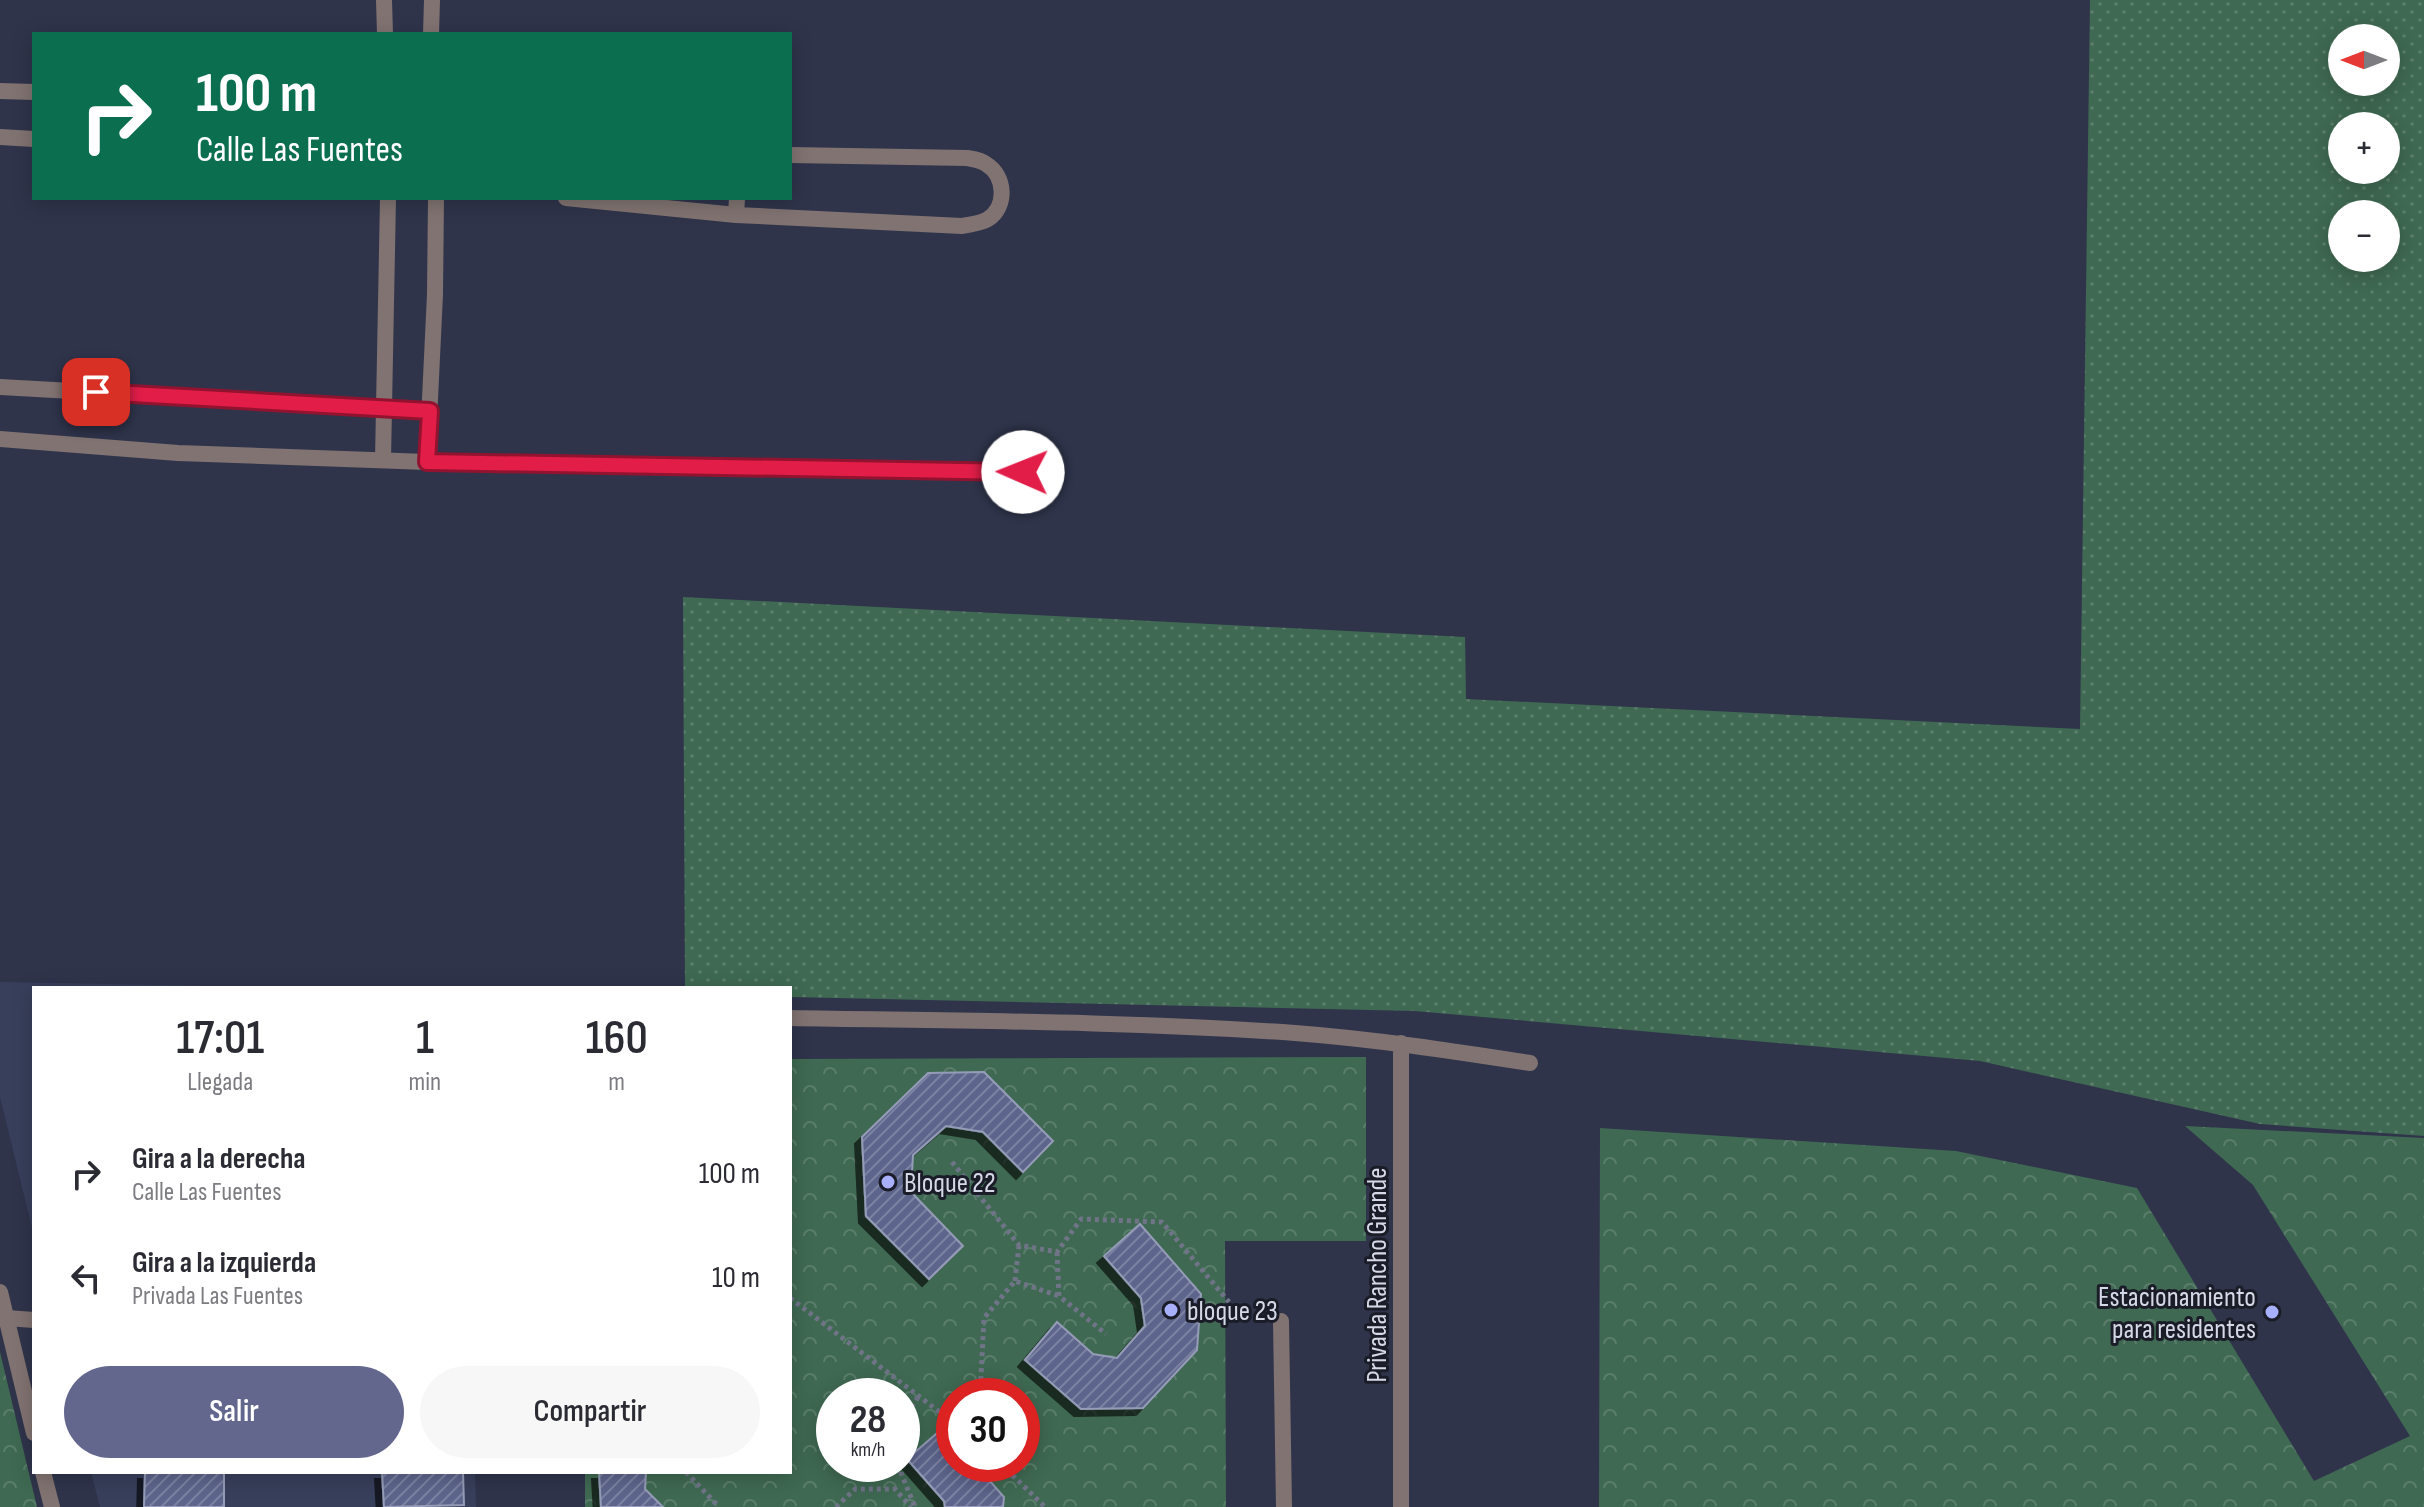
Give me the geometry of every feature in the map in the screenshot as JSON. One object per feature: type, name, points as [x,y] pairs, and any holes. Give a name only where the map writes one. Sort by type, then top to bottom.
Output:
[{"type":"street","points":[[384,0],[385,32]]},
{"type":"street","points":[[431,32],[432,0]]},
{"type":"street","points":[[0,91],[32,92]]},
{"type":"street","points":[[0,137],[32,139]]},
{"type":"street","points":[[608,200],[736,206],[862,223],[962,226],[992,217],[1003,197],[999,176],[985,163],[967,158],[792,155]]},
{"type":"street","points":[[383,460],[388,200]]},
{"type":"street","points":[[427,462],[436,200]]},
{"type":"street","points":[[0,387],[430,411]]},
{"type":"street","points":[[0,439],[178,453],[427,462],[1023,472]]},
{"type":"street","points":[[792,1018],[1173,1026],[1296,1033],[1401,1043],[1530,1063]]},
{"type":"street","name":"Privada Rancho Grande","points":[[1401,1043],[1401,1507]]},
{"type":"street","points":[[0,1292],[32,1425]]},
{"type":"street","points":[[6,1318],[32,1320]]},
{"type":"street","points":[[1281,1321],[1284,1507]]},
{"type":"street","points":[[44,1474],[52,1507]]},
{"type":"path","points":[[952,1162],[1019,1245],[1057,1252]]},
{"type":"path","points":[[1059,1296],[1057,1252],[1081,1219],[1162,1222],[1229,1302]]},
{"type":"path","points":[[981,1378],[984,1318],[1015,1281],[1019,1245]]},
{"type":"path","points":[[1015,1281],[1059,1296],[1106,1334]]},
{"type":"path","points":[[792,1300],[895,1378]]},
{"type":"path","points":[[920,1397],[936,1409]]},
{"type":"path","points":[[688,1474],[719,1507]]},
{"type":"path","points":[[904,1482],[913,1507]]},
{"type":"path","points":[[1019,1482],[1045,1507]]},
{"type":"path","points":[[836,1507],[855,1489],[895,1489],[913,1507]]},
{"type":"shaded area","points":[[0,982],[220,986],[32,986],[32,1228],[0,1097]]},
{"type":"shaded area","points":[[92,1474],[475,1474],[476,1507],[100,1507]]},
{"type":"green space","points":[[2090,0],[2424,0],[2424,1136],[2260,1124],[1980,1061],[1415,1011],[792,997],[792,986],[685,986],[683,597],[1465,637],[1466,699],[2080,729]]},
{"type":"green space","points":[[1366,1057],[1366,1241],[1225,1241],[1226,1507],[585,1507],[585,1474],[792,1474],[792,1059]]},
{"type":"green space","points":[[2185,1126],[2424,1138],[2424,1507],[1599,1507],[1600,1128],[1956,1151],[2137,1188],[2314,1481],[2410,1436],[2253,1185]]},
{"type":"green space","points":[[0,1352],[37,1507],[0,1507]]},
{"type":"building","name":"Bloque 22","points":[[984,1072],[1053,1141],[1023,1172],[983,1132],[946,1126],[913,1155],[911,1192],[963,1246],[929,1279],[866,1216],[862,1137],[928,1073]]},
{"type":"building","name":"bloque 23","points":[[1140,1224],[1201,1294],[1197,1350],[1143,1408],[1081,1409],[1025,1360],[1057,1322],[1093,1354],[1117,1358],[1145,1326],[1141,1298],[1104,1256]]},
{"type":"building","points":[[936,1434],[936,1482],[991,1482],[1004,1497],[1003,1507],[945,1507],[944,1501],[920,1474],[920,1448]]},
{"type":"building","points":[[145,1474],[224,1474],[224,1507],[144,1507]]},
{"type":"building","points":[[382,1474],[463,1474],[464,1505],[384,1507]]},
{"type":"building","points":[[599,1474],[646,1474],[645,1489],[663,1507],[601,1507]]},
{"type":"place","name":"Bloque 22","points":[[888,1182]]},
{"type":"place","name":"bloque 23","points":[[1171,1310]]},
{"type":"place","name":"Estacionamiento para residentes","points":[[2272,1312]]},
{"type":"route","points":[[96,392],[430,411],[427,462],[1023,472]]}]
